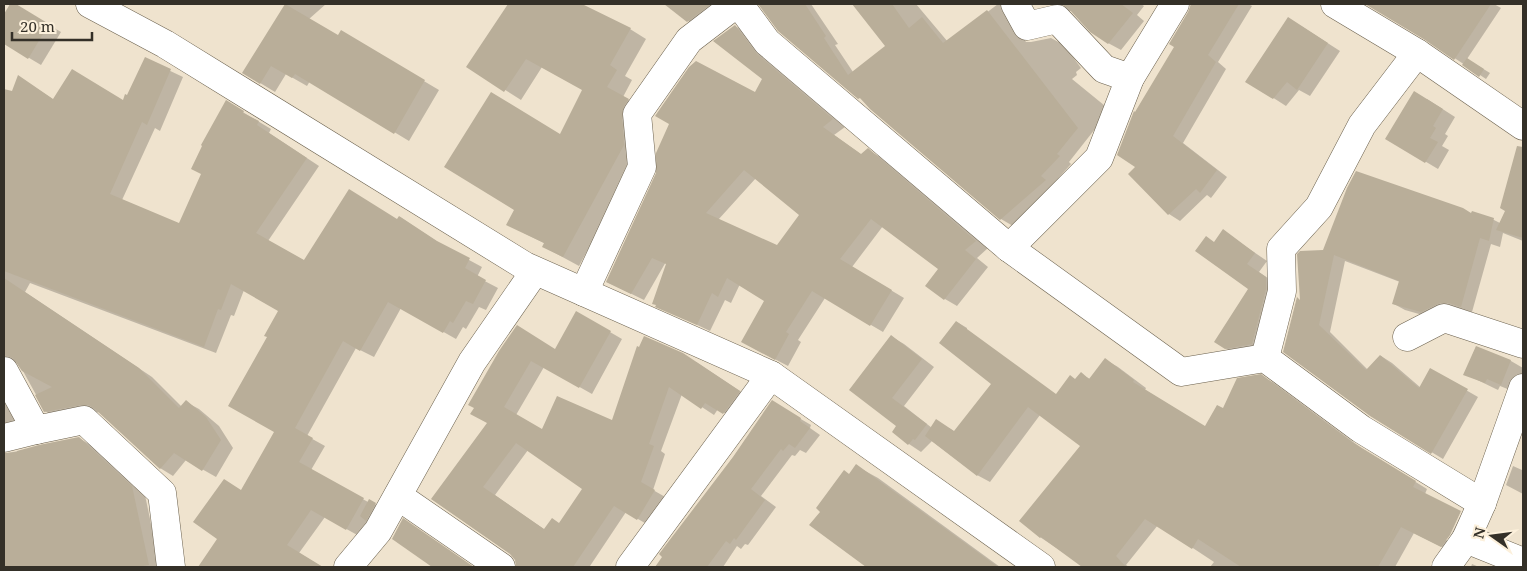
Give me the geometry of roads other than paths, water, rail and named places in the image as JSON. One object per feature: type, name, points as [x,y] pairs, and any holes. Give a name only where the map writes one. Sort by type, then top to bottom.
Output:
[{"type":"street","points":[[90,4],[165,44],[524,266],[771,375],[1041,567]]},
{"type":"street","points":[[584,292],[642,167],[637,114],[689,40],[737,4],[767,42],[1009,248],[1181,372],[1265,358],[1361,429],[1482,503]]},
{"type":"street","points":[[1015,4],[1028,26],[1057,19],[1104,69],[1130,78]]},
{"type":"street","points":[[1009,248],[1099,158],[1130,78],[1175,4]]},
{"type":"street","points":[[1335,4],[1417,53],[1523,126]]},
{"type":"street","points":[[1265,358],[1282,291],[1281,249],[1320,207],[1362,125],[1417,53]]},
{"type":"street","points":[[348,567],[378,531],[472,362],[535,270]]},
{"type":"street","points":[[1407,337],[1444,318],[1523,344]]},
{"type":"street","points":[[4,371],[36,430]]},
{"type":"street","points":[[630,567],[771,375]]},
{"type":"street","points":[[1446,567],[1466,539],[1516,429],[1523,388]]},
{"type":"street","points":[[4,438],[84,420],[162,493],[172,567]]},
{"type":"street","points":[[398,496],[501,567]]},
{"type":"street","points":[[1466,539],[1523,562]]}]
